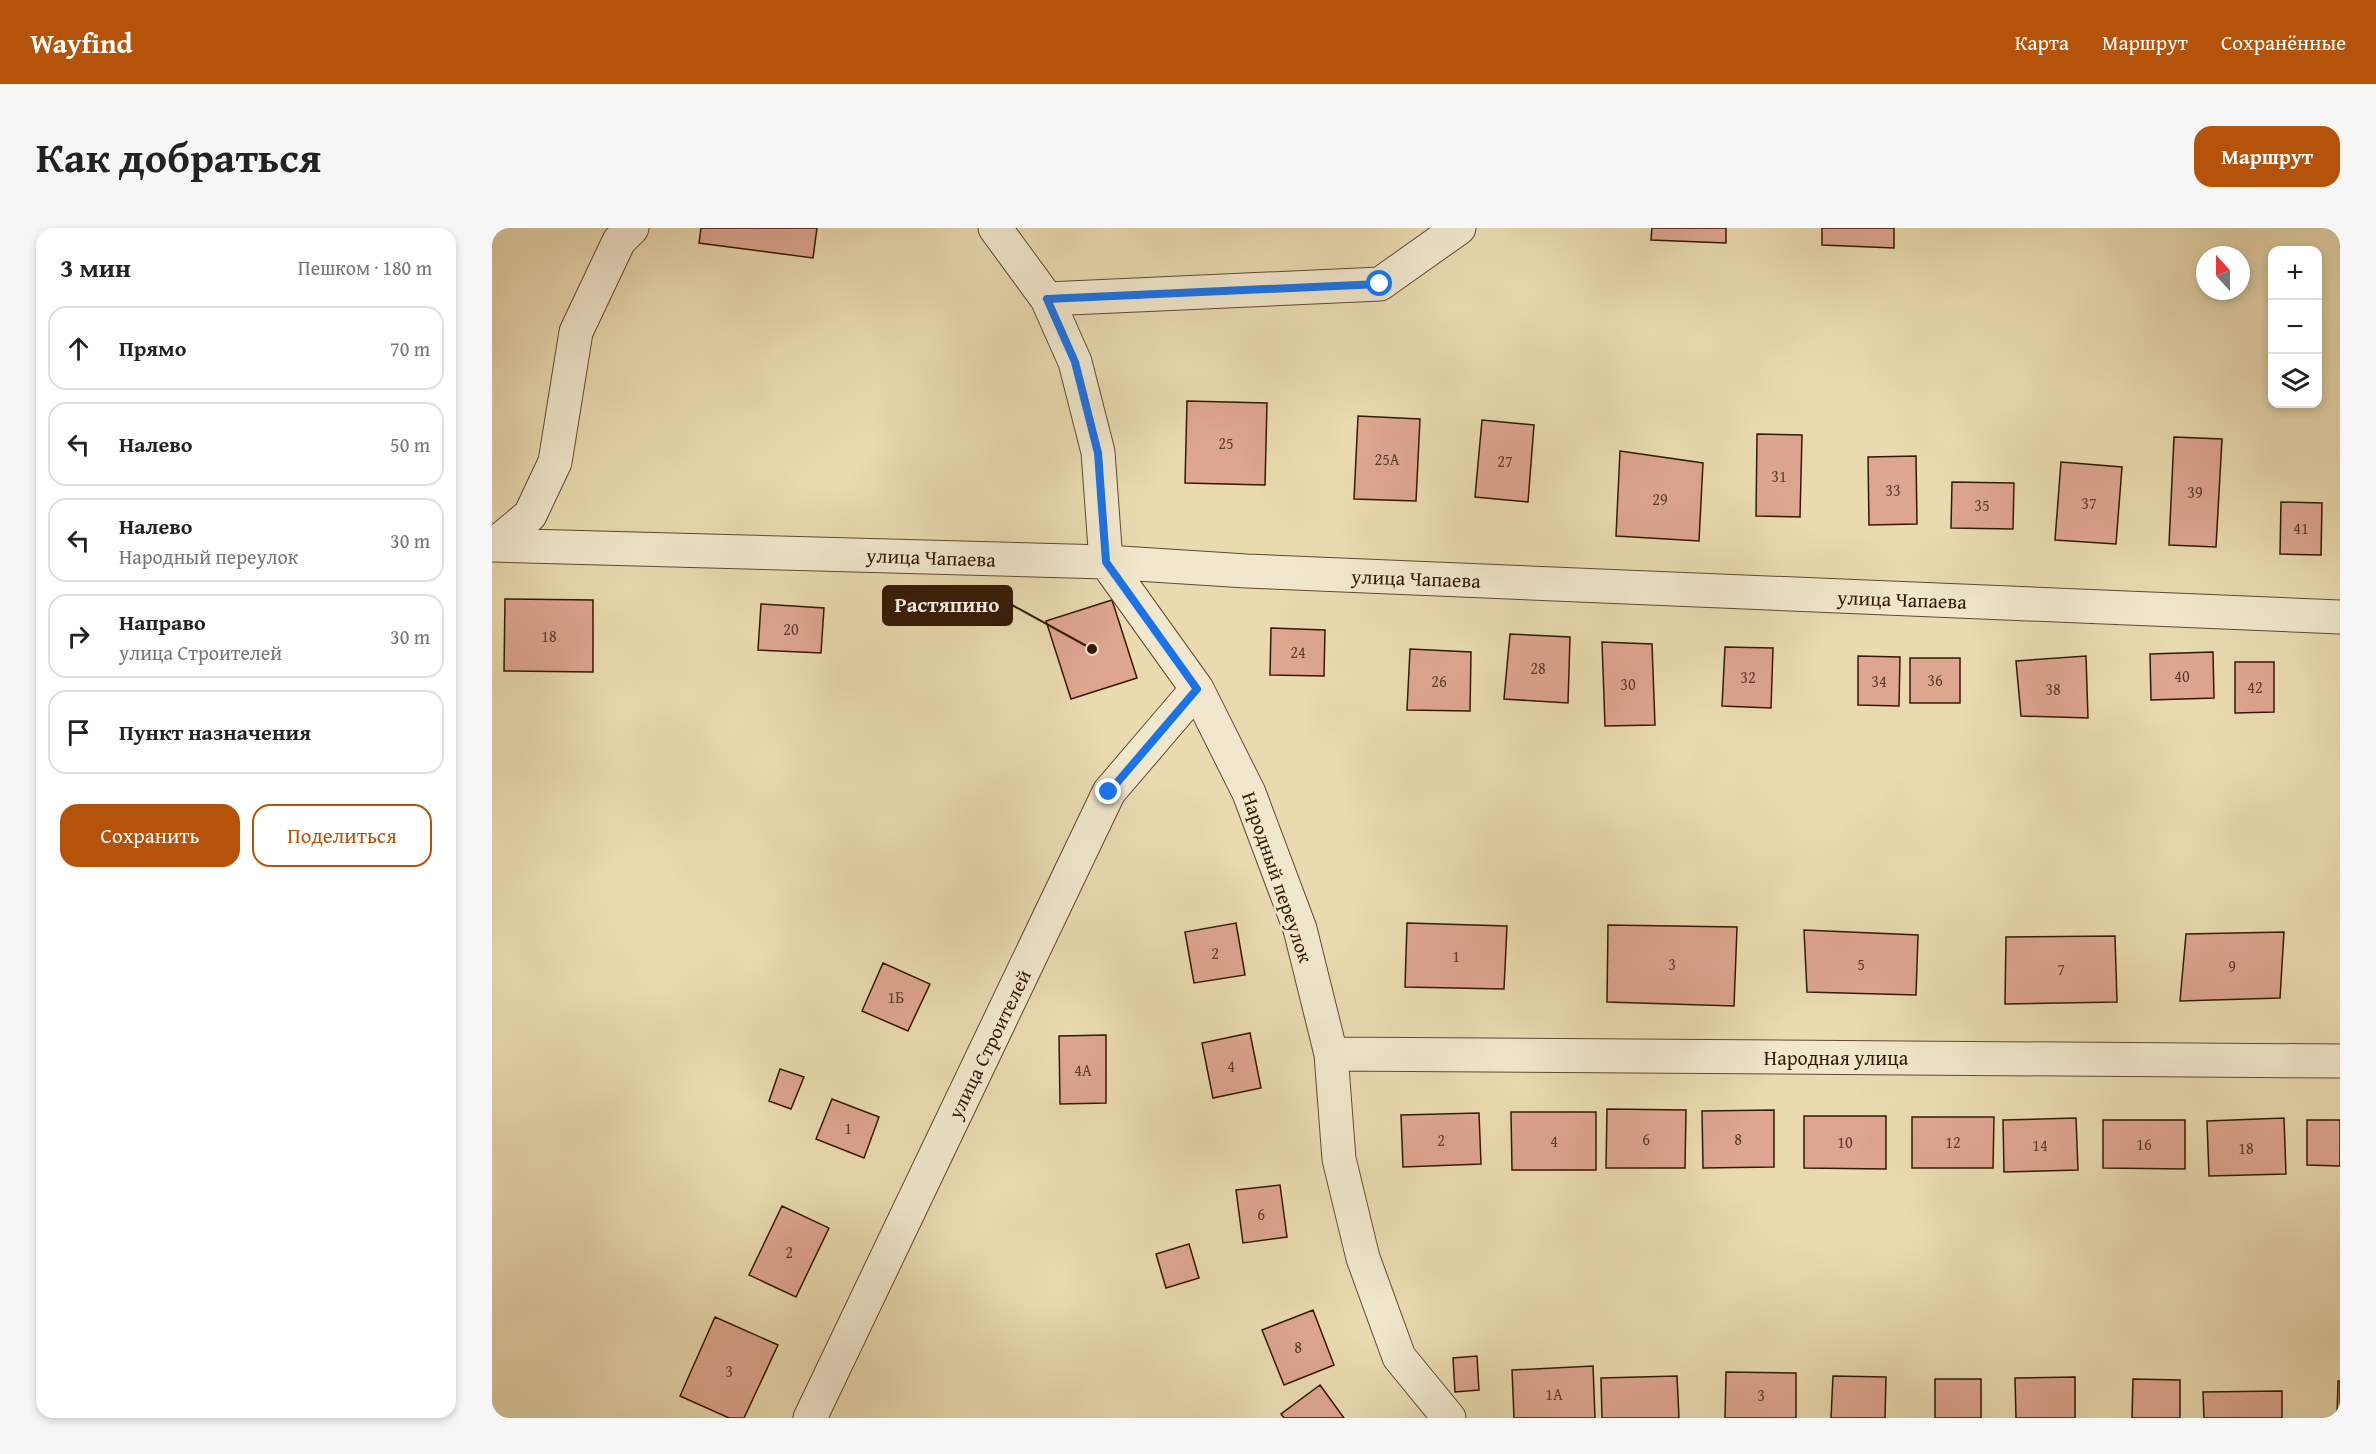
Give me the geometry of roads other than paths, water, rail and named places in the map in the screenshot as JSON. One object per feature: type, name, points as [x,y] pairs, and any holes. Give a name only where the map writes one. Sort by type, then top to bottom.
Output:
[{"type":"street","points":[[493,545],[530,515],[555,462],[576,332],[619,241],[632,228]]},
{"type":"street","points":[[995,228],[1047,299],[1075,362],[1098,453],[1106,562]]},
{"type":"street","points":[[1047,299],[1380,284],[1459,228]]},
{"type":"street","name":"улица Чапаева","points":[[493,545],[1106,562],[1258,571],[2340,617]]},
{"type":"street","name":"Народный переулок","points":[[1106,562],[1197,689],[1249,793],[1300,929],[1331,1054],[1339,1159],[1364,1258],[1399,1357],[1449,1418]]},
{"type":"street","name":"улица Строителей","points":[[810,1418],[1109,792],[1197,689]]},
{"type":"street","name":"Народная улица","points":[[1331,1054],[2340,1061]]},
{"type":"place","name":"Растяпино","points":[[1092,649]]}]
